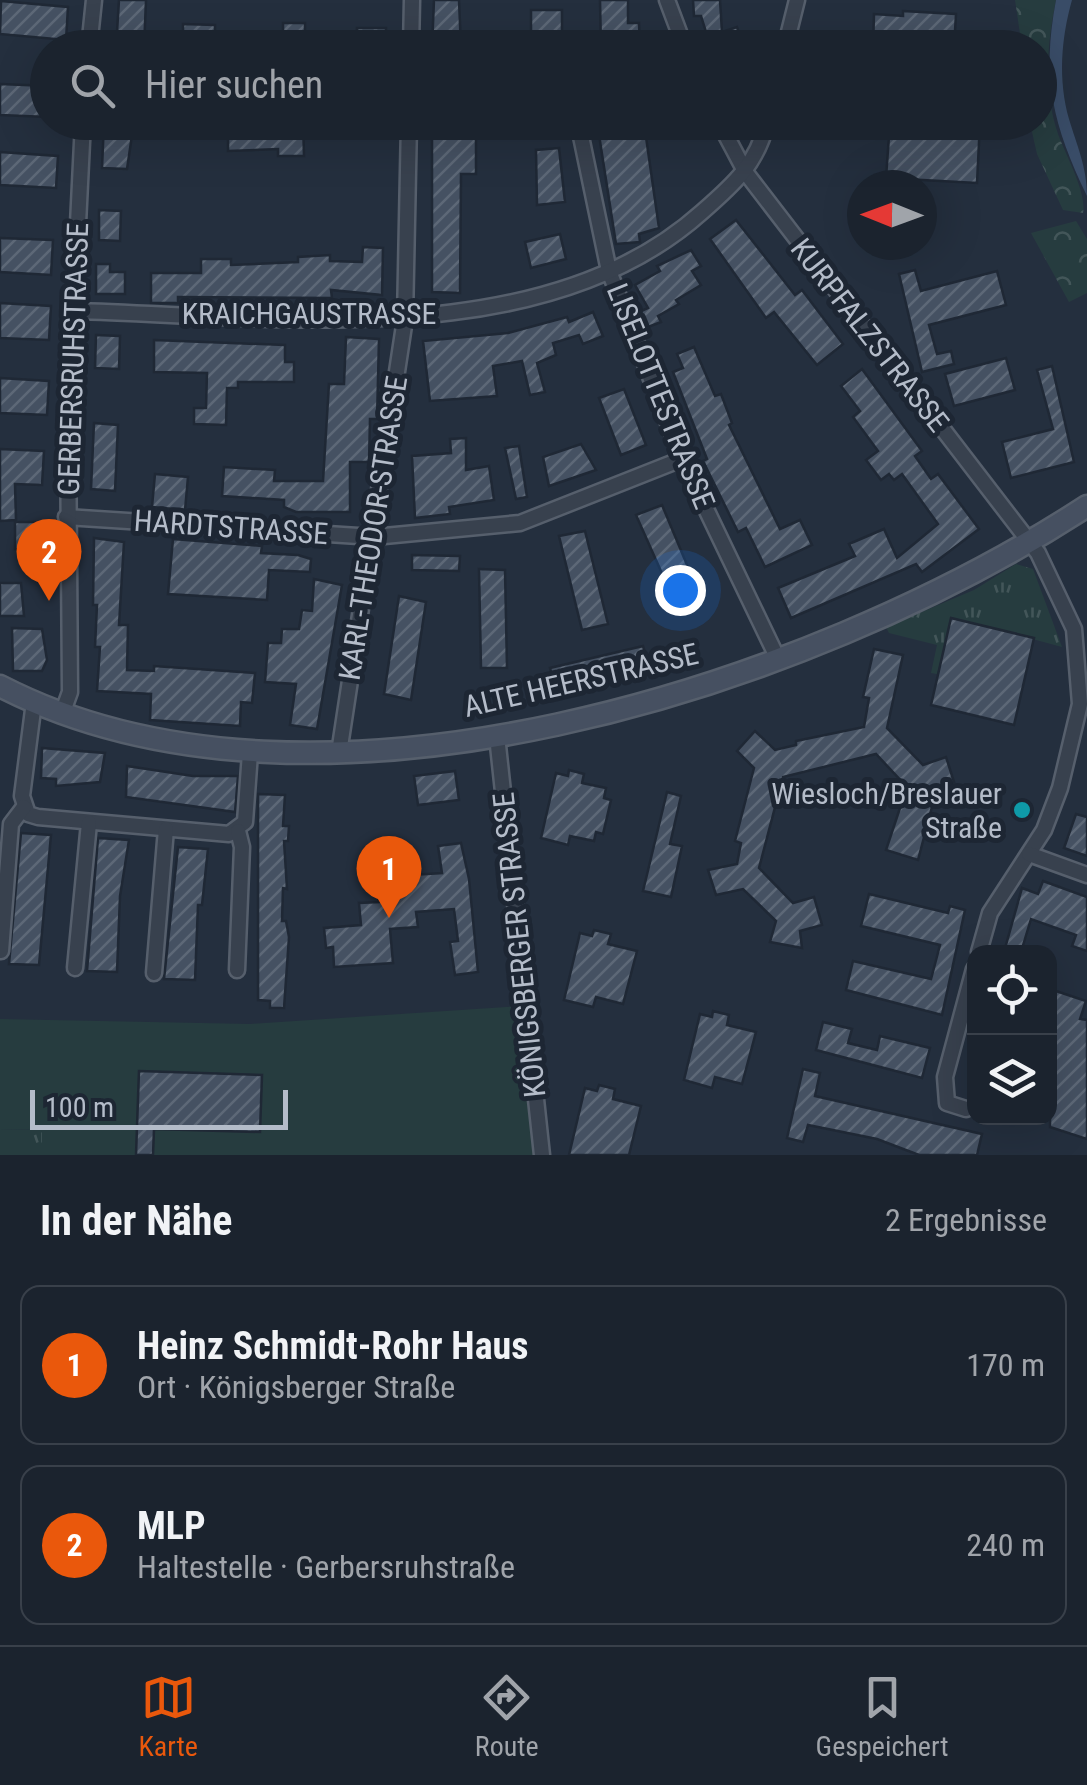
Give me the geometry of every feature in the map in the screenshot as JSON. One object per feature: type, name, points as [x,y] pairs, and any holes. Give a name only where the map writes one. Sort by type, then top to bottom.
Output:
[{"type":"street","points":[[90,30],[94,0]]},
{"type":"street","points":[[411,30],[412,0]]},
{"type":"street","points":[[667,0],[678,30]]},
{"type":"street","points":[[790,30],[797,0]]},
{"type":"street","name":"GERBERSRUHSTRASSE","points":[[62,714],[70,692],[66,517],[81,140]]},
{"type":"street","name":"KARL-THEODOR-STRASSE","points":[[340,753],[354,639],[374,536],[405,319],[410,140]]},
{"type":"street","name":"LISELOTTESTRASSE","points":[[582,140],[609,271],[682,459],[778,658]]},
{"type":"street","name":"KURPFALZSTRASSE","points":[[729,140],[746,173],[1029,542],[1074,629],[1083,705],[1060,788],[1044,830],[990,914],[981,945]]},
{"type":"street","points":[[746,173],[760,140]]},
{"type":"street","name":"KRAICHGAUSTRASSE","points":[[74,311],[405,319],[504,304],[592,280],[609,271],[684,229],[746,173]]},
{"type":"street","name":"HARDTSTRASSE","points":[[66,517],[374,536],[520,524],[682,459]]},
{"type":"street","name":"ALTE HEERSTRASSE","points":[[0,686],[62,714],[159,742],[250,753],[340,753],[497,736],[676,694],[778,658],[875,620],[1029,542],[1087,506]]},
{"type":"street","points":[[1,952],[10,824],[24,807],[34,702]]},
{"type":"street","name":"KÖNIGSBERGER STRASSE","points":[[497,736],[542,1155]]},
{"type":"street","points":[[24,807],[28,814],[38,817],[229,834],[244,822],[250,753]]},
{"type":"street","points":[[75,968],[89,823]]},
{"type":"street","points":[[154,973],[166,829]]},
{"type":"street","points":[[237,970],[242,847],[238,830]]},
{"type":"street","points":[[1030,854],[1087,875]]},
{"type":"street","points":[[966,1108],[947,1102],[944,1076],[967,994]]},
{"type":"green space","points":[[1015,0],[1056,0],[1051,30],[1019,30]]},
{"type":"green space","points":[[1057,131],[1079,185],[1083,213],[1063,210],[1034,140],[1057,140]]},
{"type":"green space","points":[[1076,221],[1087,239],[1087,293],[1069,302],[1031,233]]},
{"type":"green space","points":[[1016,564],[1033,569],[1062,647],[951,617],[937,674],[931,673],[937,645],[889,633],[886,627],[974,590]]},
{"type":"green space","points":[[520,1006],[539,1155],[42,1155],[42,1130],[0,1129],[0,1019],[250,1024]]},
{"type":"green space","points":[[0,1129],[42,1130],[42,1155],[0,1155]]},
{"type":"water","points":[[1056,0],[1072,0],[1063,45],[1063,89],[1087,196],[1057,119],[1057,30],[1052,28]]},
{"type":"building","points":[[119,0],[146,0],[145,30],[117,30]]},
{"type":"building","points":[[434,0],[459,0],[460,30],[433,30]]},
{"type":"building","points":[[600,0],[628,0],[628,23],[639,23],[639,30],[601,30]]},
{"type":"building","points":[[693,0],[720,0],[722,30],[705,30],[701,16],[694,16]]},
{"type":"building","points":[[1,1],[68,7],[67,30],[30,30],[30,37],[0,34]]},
{"type":"building","points":[[531,10],[562,10],[562,30],[531,30]]},
{"type":"building","points":[[903,11],[956,14],[955,30],[874,30],[874,14],[903,16]]},
{"type":"building","points":[[283,23],[305,23],[305,30],[283,30]]},
{"type":"building","points":[[183,24],[215,25],[215,30],[183,30]]},
{"type":"building","points":[[0,84],[30,85],[30,116],[0,115]]},
{"type":"building","points":[[103,140],[131,140],[127,169],[102,168]]},
{"type":"building","points":[[228,140],[304,140],[304,156],[278,156],[278,149],[228,151]]},
{"type":"building","points":[[432,140],[476,140],[476,174],[461,174],[460,293],[432,292]]},
{"type":"building","points":[[600,140],[646,140],[659,228],[639,234],[640,242],[616,244]]},
{"type":"building","points":[[889,140],[979,140],[977,183],[937,181],[937,170],[887,170]]},
{"type":"building","points":[[559,148],[565,202],[537,205],[536,150]]},
{"type":"building","points":[[0,152],[58,156],[56,188],[0,185]]},
{"type":"building","points":[[99,210],[121,211],[120,241],[99,240]]},
{"type":"building","points":[[736,220],[795,295],[802,290],[843,344],[817,365],[774,312],[766,318],[710,239]]},
{"type":"building","points":[[560,234],[566,259],[531,268],[525,242]]},
{"type":"building","points":[[0,238],[53,240],[51,275],[0,272]]},
{"type":"building","points":[[363,247],[383,248],[382,295],[331,290],[332,298],[178,297],[178,303],[151,303],[151,273],[201,273],[201,259],[231,259],[231,265],[298,262],[298,257],[330,255],[330,261],[362,262]]},
{"type":"building","points":[[691,250],[701,266],[692,271],[701,285],[658,316],[661,322],[643,329],[637,313],[648,308],[635,285],[660,271],[657,266]]},
{"type":"building","points":[[96,264],[110,264],[110,272],[125,272],[125,294],[96,294]]},
{"type":"building","points":[[915,270],[921,291],[997,271],[1006,305],[929,325],[937,354],[951,351],[954,364],[922,372],[899,274]]},
{"type":"building","points":[[0,303],[51,306],[49,340],[0,338]]},
{"type":"building","points":[[593,312],[603,336],[583,344],[579,335],[553,343],[556,355],[537,363],[545,392],[530,395],[522,361],[493,366],[497,396],[430,401],[423,341],[508,333],[567,317],[569,322]]},
{"type":"building","points":[[96,335],[120,336],[119,369],[95,368]]},
{"type":"building","points":[[346,337],[379,339],[377,419],[370,419],[369,462],[350,462],[350,512],[296,512],[284,507],[284,500],[222,496],[224,467],[275,470],[274,481],[323,481],[329,384],[344,384]]},
{"type":"building","points":[[154,340],[285,345],[285,362],[294,362],[294,382],[238,382],[238,388],[227,388],[226,425],[194,424],[194,408],[206,408],[207,373],[154,372]]},
{"type":"building","points":[[694,347],[715,396],[721,394],[732,423],[729,425],[780,529],[800,520],[812,545],[765,567],[746,528],[738,532],[703,461],[707,459],[673,372],[683,368],[677,354]]},
{"type":"building","points":[[1006,358],[1015,390],[954,406],[945,374]]},
{"type":"building","points":[[1052,366],[1074,462],[1011,478],[1002,442],[1053,429],[1037,370]]},
{"type":"building","points":[[862,369],[922,451],[915,456],[931,479],[938,474],[979,529],[922,572],[916,564],[791,618],[778,588],[855,556],[849,544],[884,529],[897,558],[938,524],[902,474],[894,480],[889,474],[881,480],[866,460],[878,451],[853,417],[860,411],[841,386]]},
{"type":"building","points":[[0,378],[49,381],[47,415],[0,413]]},
{"type":"building","points":[[624,389],[646,445],[621,455],[599,398]]},
{"type":"building","points":[[94,423],[118,425],[115,491],[91,489]]},
{"type":"building","points":[[466,438],[466,470],[489,466],[494,500],[449,507],[450,514],[415,518],[412,456],[451,453],[450,439]]},
{"type":"building","points":[[581,444],[596,470],[549,486],[543,457]]},
{"type":"building","points":[[519,446],[527,497],[516,499],[505,448]]},
{"type":"building","points":[[0,449],[44,451],[42,485],[15,484],[16,520],[0,521]]},
{"type":"building","points":[[155,474],[188,477],[185,510],[152,507]]},
{"type":"building","points":[[662,505],[700,596],[676,605],[636,515]]},
{"type":"building","points":[[15,522],[38,522],[38,549],[15,549]]},
{"type":"building","points":[[585,531],[608,624],[582,630],[559,536]]},
{"type":"building","points":[[94,538],[124,542],[119,625],[128,625],[127,670],[154,671],[154,666],[255,673],[252,703],[241,702],[240,726],[150,720],[151,694],[97,691],[100,647],[95,647]]},
{"type":"building","points":[[173,539],[262,546],[261,553],[311,559],[310,572],[269,570],[267,600],[168,594]]},
{"type":"building","points":[[412,555],[460,556],[459,571],[412,570]]},
{"type":"building","points":[[479,569],[505,570],[507,668],[481,668]]},
{"type":"building","points":[[314,579],[342,585],[317,729],[290,725],[296,684],[265,682],[268,643],[281,643],[282,629],[299,629],[302,610],[312,611]]},
{"type":"building","points":[[0,583],[21,583],[24,616],[0,616]]},
{"type":"building","points":[[399,596],[426,602],[411,700],[384,694]]},
{"type":"building","points":[[951,618],[1034,638],[1014,725],[931,705]]},
{"type":"building","points":[[12,628],[42,629],[47,660],[42,671],[13,671]]},
{"type":"building","points":[[643,646],[647,660],[554,683],[550,668]]},
{"type":"building","points":[[874,649],[903,655],[887,728],[923,765],[946,757],[954,782],[937,788],[918,860],[886,850],[907,787],[876,754],[783,777],[759,868],[793,903],[814,897],[822,925],[800,931],[802,948],[770,942],[776,921],[743,889],[716,895],[708,870],[737,864],[741,843],[735,841],[754,768],[737,751],[755,731],[775,750],[796,745],[796,741],[864,727],[869,698],[863,697]]},
{"type":"building","points":[[42,748],[105,753],[100,782],[56,786],[56,779],[41,778]]},
{"type":"building","points":[[127,766],[193,776],[238,776],[235,812],[126,797]]},
{"type":"building","points":[[569,770],[584,774],[582,783],[606,788],[604,798],[611,800],[603,834],[596,832],[594,841],[570,836],[568,845],[541,838],[556,773],[568,776]]},
{"type":"building","points":[[455,771],[459,800],[418,805],[414,776]]},
{"type":"building","points":[[667,792],[681,796],[670,844],[682,846],[671,897],[643,891]]},
{"type":"building","points":[[258,794],[285,795],[283,826],[289,826],[288,841],[284,841],[287,889],[283,888],[282,921],[286,921],[289,937],[284,1008],[270,1008],[270,1001],[258,1000]]},
{"type":"building","points":[[1076,814],[1087,817],[1087,856],[1064,848]]},
{"type":"building","points":[[21,833],[51,835],[39,965],[9,964]]},
{"type":"building","points":[[98,838],[129,840],[120,896],[117,972],[87,971]]},
{"type":"building","points":[[461,843],[469,879],[478,972],[455,975],[450,942],[458,941],[454,909],[416,912],[418,927],[390,929],[393,963],[334,967],[333,947],[326,948],[324,928],[361,925],[359,903],[379,902],[376,861],[396,859],[396,866],[411,865],[412,875],[442,873],[438,846]]},
{"type":"building","points":[[178,847],[208,849],[202,905],[198,905],[195,980],[164,979]]},
{"type":"building","points":[[1043,881],[1087,897],[1087,951],[1072,946],[1076,935],[1031,919],[1023,945],[1006,945],[1022,888],[1038,894]]},
{"type":"building","points":[[869,894],[948,913],[950,906],[965,910],[942,1015],[846,990],[853,961],[931,979],[940,945],[861,926]]},
{"type":"building","points":[[594,930],[611,934],[608,944],[637,951],[623,1004],[596,997],[593,1007],[564,1000],[580,933],[592,936]]},
{"type":"building","points":[[1057,991],[1086,1001],[1080,1019],[1087,1020],[1087,1139],[1050,1127],[1057,1125]]},
{"type":"building","points":[[713,1011],[729,1015],[727,1025],[756,1032],[742,1084],[715,1077],[712,1088],[684,1080],[700,1014],[712,1017]]},
{"type":"building","points":[[823,1022],[852,1029],[848,1043],[877,1050],[880,1036],[930,1048],[922,1078],[816,1050]]},
{"type":"building","points":[[803,1069],[820,1073],[815,1096],[982,1134],[977,1155],[919,1155],[877,1139],[808,1125],[803,1142],[787,1138]]},
{"type":"building","points":[[139,1071],[262,1075],[260,1132],[154,1129],[153,1155],[136,1155]]},
{"type":"building","points":[[599,1085],[615,1089],[613,1099],[641,1106],[629,1155],[569,1155],[585,1088],[597,1091]]},
{"type":"place","name":"MLP","points":[[49,601]]},
{"type":"place","name":"Wiesloch/Breslauer Straße","points":[[1022,810]]},
{"type":"place","name":"Heinz Schmidt-Rohr Haus","points":[[389,918]]}]
